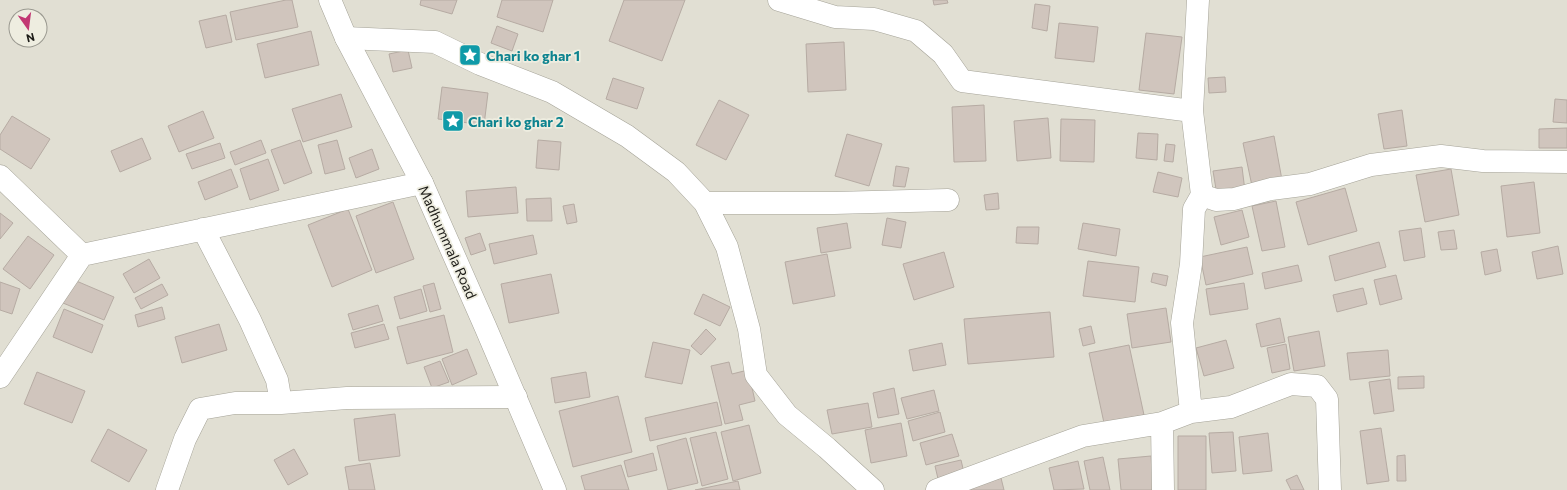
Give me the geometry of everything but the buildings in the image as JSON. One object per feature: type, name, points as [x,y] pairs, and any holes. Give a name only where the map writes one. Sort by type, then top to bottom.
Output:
[{"type":"street","name":"Madhummala Road","points":[[330,0],[346,38],[422,183],[555,490]]},
{"type":"street","points":[[779,0],[835,17],[874,19],[916,30],[943,54],[962,82],[1192,111]]},
{"type":"street","points":[[1191,412],[1182,323],[1191,264],[1194,209],[1202,194],[1192,111],[1198,0]]},
{"type":"street","points":[[346,38],[435,42],[480,64],[552,92],[627,136],[676,172],[705,203],[727,248],[749,329],[756,375],[787,415],[827,448],[873,490]]},
{"type":"street","points":[[1202,194],[1216,200],[1234,199],[1271,190],[1310,184],[1370,165],[1441,156],[1483,161],[1567,162]]},
{"type":"street","points":[[0,176],[82,255]]},
{"type":"street","points":[[0,377],[82,255],[422,183]]},
{"type":"street","points":[[705,203],[834,203],[948,200]]},
{"type":"street","points":[[202,230],[250,320],[277,380],[281,403]]},
{"type":"street","points":[[938,490],[1083,436],[1162,423],[1191,412],[1231,407],[1291,384],[1317,386],[1327,399],[1330,490]]},
{"type":"street","points":[[167,490],[185,440],[200,409],[235,403],[281,403],[347,398],[516,397]]},
{"type":"street","points":[[1162,423],[1162,490]]},
{"type":"place","name":"Chari ko ghar 1","points":[[470,55]]},
{"type":"place","name":"Chari ko ghar 2","points":[[453,121]]}]
